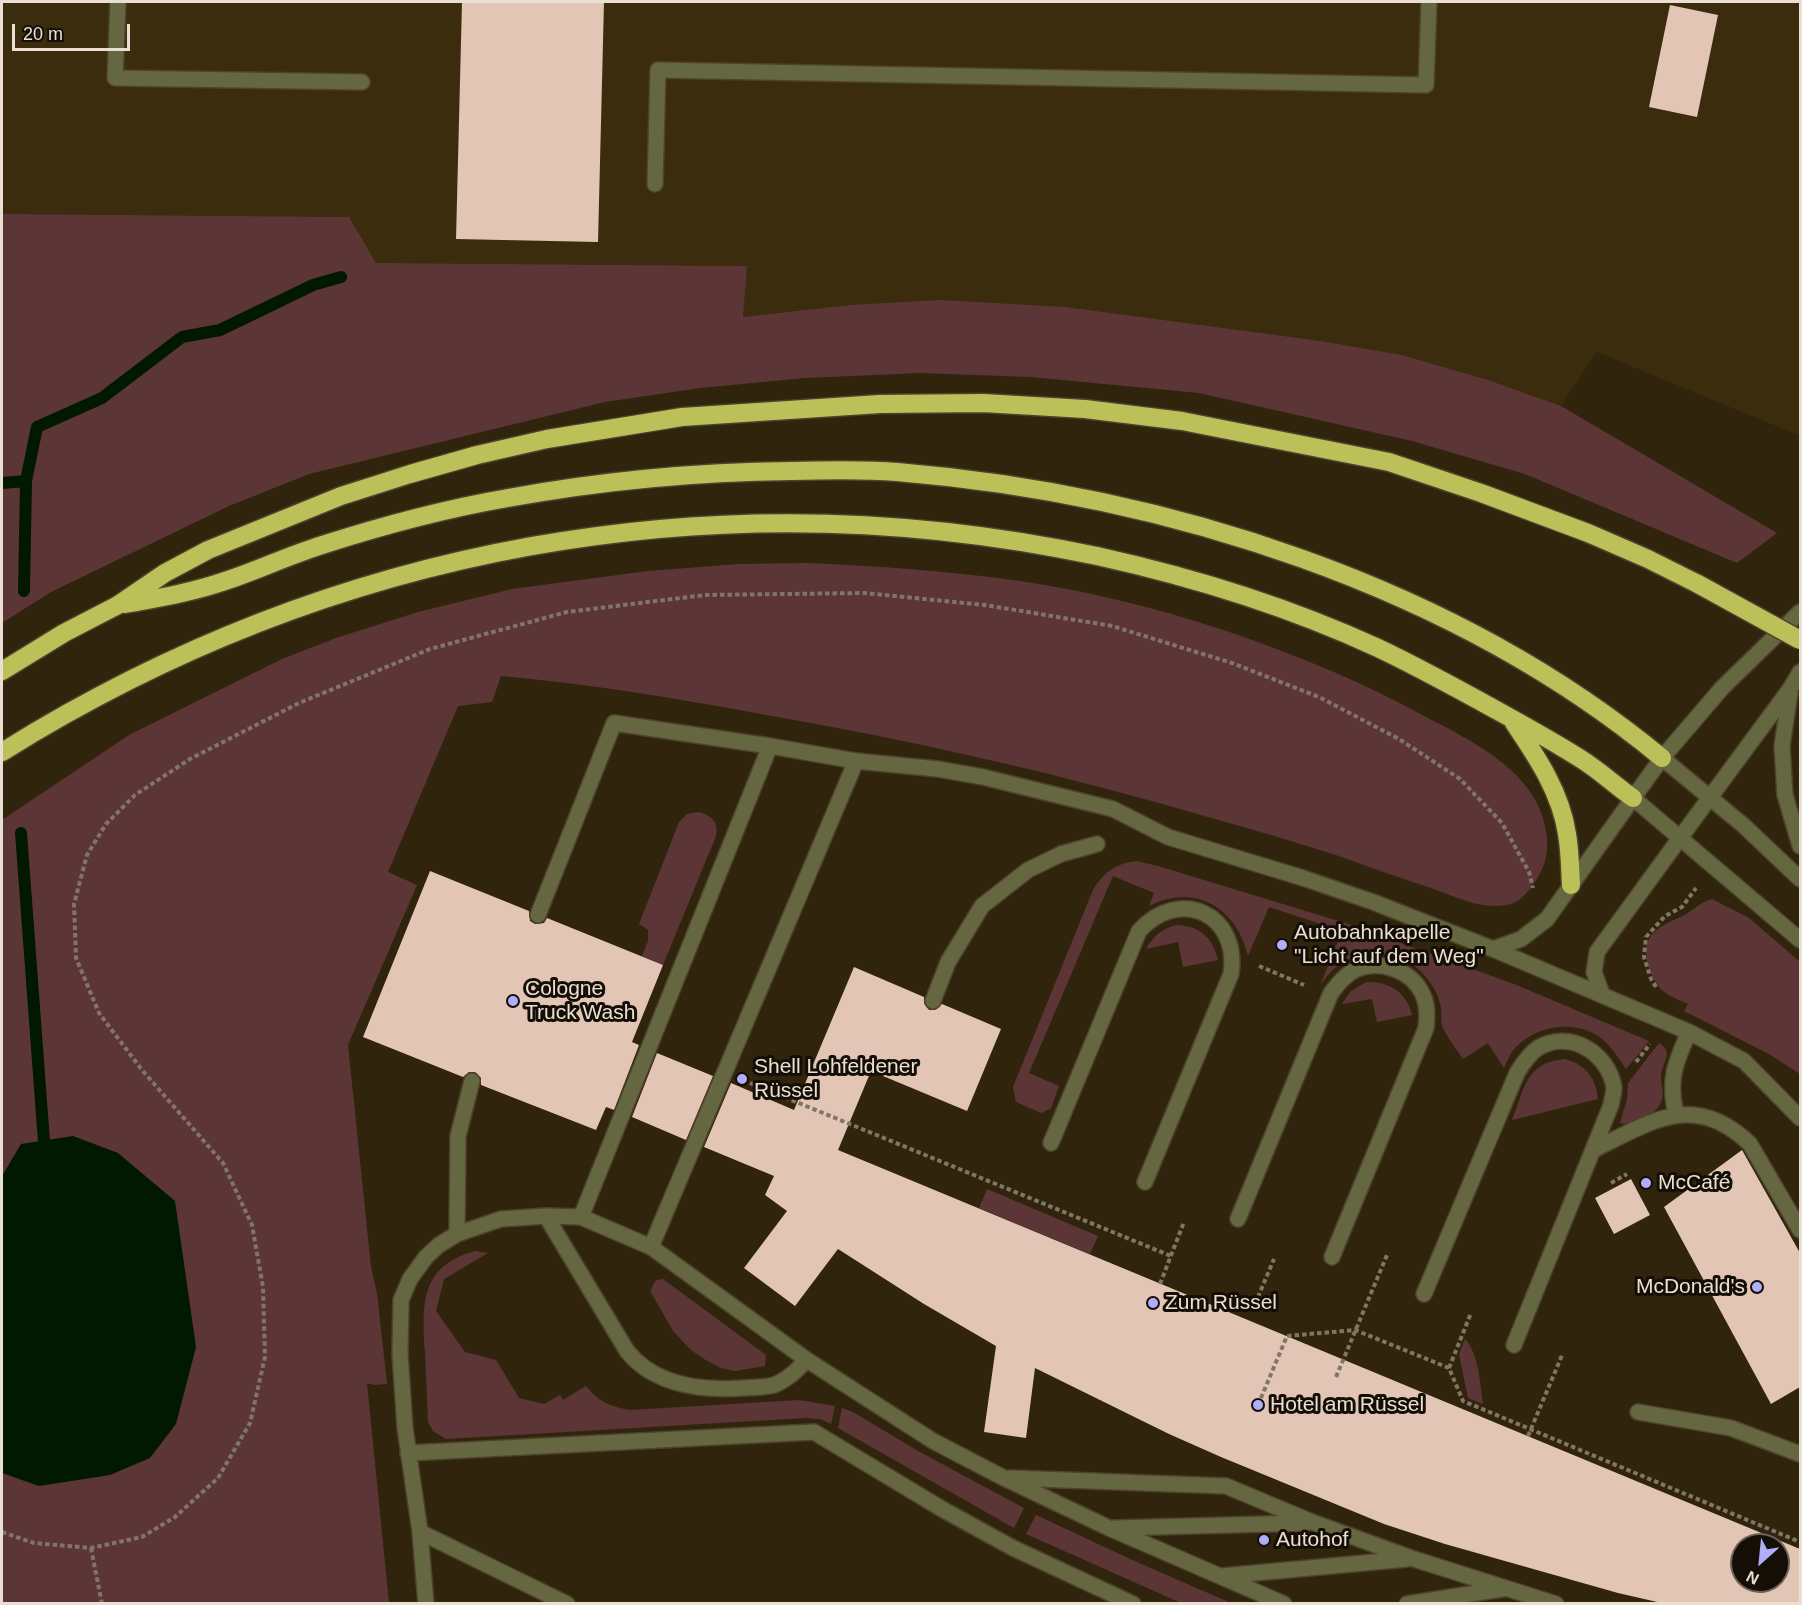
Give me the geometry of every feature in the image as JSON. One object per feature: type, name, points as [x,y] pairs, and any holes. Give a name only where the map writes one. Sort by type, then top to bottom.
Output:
[{"type":"highway","points":[[2,671],[64,633],[118,605],[165,573],[208,550],[341,496],[477,455],[547,439],[682,417],[880,404],[983,403],[1085,409],[1182,421],[1389,462],[1481,492],[1588,533],[1698,584],[1800,640]]},
{"type":"highway","points":[[118,605],[176,595],[226,581],[317,547],[402,522],[507,498],[566,489],[707,474],[834,470],[893,472],[1018,486],[1116,505],[1226,535],[1335,571],[1435,615],[1529,665],[1599,709],[1662,758]]},
{"type":"highway","points":[[2,752],[52,720],[149,669],[238,630],[330,596],[424,569],[543,544],[596,536],[721,524],[835,523],[936,530],[1027,543],[1124,562],[1231,593],[1331,628],[1434,676],[1588,764],[1633,798]]},
{"type":"highway","points":[[1511,719],[1539,761],[1561,808],[1567,834],[1571,885]]},
{"type":"street","points":[[118,2],[115,78],[362,82]]},
{"type":"street","points":[[655,183],[658,70],[1426,85],[1429,2]]},
{"type":"street","points":[[1493,949],[1521,939],[1547,919],[1662,758],[1722,688],[1800,612]]},
{"type":"street","points":[[1602,994],[1594,972],[1597,952],[1790,689],[1800,672]]},
{"type":"street","points":[[1790,689],[1782,746],[1785,795],[1800,846]]},
{"type":"street","points":[[538,915],[614,723],[856,761],[938,769],[983,777],[1113,809],[1168,837],[1303,878],[1493,949],[1689,1032],[1744,1061],[1800,1118]]},
{"type":"street","points":[[581,1217],[770,746]]},
{"type":"street","points":[[1662,758],[1743,825],[1800,879]]},
{"type":"street","points":[[651,1247],[856,761]]},
{"type":"street","points":[[1633,798],[1800,940]]},
{"type":"street","points":[[933,1001],[948,962],[982,906],[1028,870],[1061,854],[1097,844]]},
{"type":"street","points":[[1051,1143],[1139,931],[1150,919],[1164,912],[1180,909],[1196,910],[1211,917],[1222,928],[1230,942],[1233,956],[1231,975],[1145,1182]]},
{"type":"street","points":[[1238,1219],[1330,996],[1341,980],[1354,971],[1370,966],[1386,966],[1402,972],[1414,982],[1424,996],[1427,1012],[1426,1028],[1332,1257]]},
{"type":"street","points":[[1676,1114],[1672,1098],[1673,1070],[1689,1032]]},
{"type":"street","points":[[1424,1294],[1517,1073],[1526,1059],[1539,1048],[1554,1042],[1571,1042],[1587,1047],[1600,1058],[1610,1072],[1614,1089],[1611,1105],[1514,1344]]},
{"type":"street","points":[[457,1234],[459,1136],[472,1081]]},
{"type":"street","points":[[1593,1150],[1641,1127],[1676,1114],[1685,1113],[1707,1118],[1742,1136],[1758,1154],[1800,1230]]},
{"type":"street","points":[[546,1216],[627,1351],[635,1361],[648,1370],[674,1382],[710,1390],[772,1385],[792,1374],[807,1360]]},
{"type":"street","points":[[426,1604],[420,1532],[408,1453],[400,1354],[401,1300],[410,1279],[426,1257],[439,1245],[457,1234],[501,1219],[546,1216],[581,1217],[651,1247],[807,1360],[933,1441],[1109,1528],[1284,1604]]},
{"type":"street","points":[[1638,1412],[1731,1428],[1800,1454]]},
{"type":"street","points":[[408,1453],[814,1432],[942,1509],[1013,1548],[1133,1604]]},
{"type":"street","points":[[1004,1478],[1226,1486],[1312,1522],[1556,1604]]},
{"type":"street","points":[[1109,1528],[1312,1522]]},
{"type":"street","points":[[420,1532],[567,1604]]},
{"type":"street","points":[[1219,1576],[1414,1558]]},
{"type":"street","points":[[1407,1604],[1506,1588]]},
{"type":"path","points":[[2,1532],[34,1544],[91,1548],[142,1537],[175,1517],[218,1478],[250,1423],[265,1357],[262,1287],[252,1225],[223,1163],[142,1070],[99,1013],[76,958],[74,904],[87,855],[106,824],[135,795],[190,759],[299,703],[430,649],[567,612],[705,595],[865,593],[985,605],[1112,626],[1232,663],[1319,697],[1399,739],[1460,779],[1502,823],[1529,872],[1536,900],[1547,919]]},
{"type":"path","points":[[1614,1089],[1667,1023],[1675,1006],[1662,996],[1651,980],[1644,957],[1646,937],[1665,916],[1682,908],[1712,866]]},
{"type":"path","points":[[1233,956],[1330,996]]},
{"type":"path","points":[[725,1073],[1171,1256]]},
{"type":"path","points":[[1160,1284],[1184,1222]]},
{"type":"path","points":[[1336,1377],[1387,1255]]},
{"type":"path","points":[[1255,1304],[1274,1259]]},
{"type":"path","points":[[1471,1313],[1449,1368],[1462,1401],[1800,1542]]},
{"type":"path","points":[[1258,1406],[1287,1336],[1355,1330],[1449,1368]]},
{"type":"path","points":[[1528,1436],[1563,1353]]},
{"type":"path","points":[[91,1548],[102,1604]]},
{"type":"shaded area","points":[[2,2],[1800,2],[1800,436],[1597,352],[1561,406],[1488,380],[1402,355],[1321,341],[1066,307],[941,300],[743,317],[747,266],[376,263],[348,217],[2,214]]},
{"type":"shaded area","points":[[2,214],[349,217],[376,263],[747,266],[743,317],[851,305],[941,300],[1066,307],[1321,341],[1402,355],[1488,380],[1561,406],[1777,533],[1737,563],[1525,474],[1412,441],[1199,393],[1031,377],[920,373],[805,378],[700,388],[605,402],[309,474],[229,506],[51,592],[2,623]]},
{"type":"shaded area","points":[[809,563],[963,574],[1013,580],[1119,600],[1226,631],[1331,671],[1462,736],[1511,770],[1525,784],[1543,818],[1547,839],[1544,865],[1529,890],[1516,902],[1487,906],[1257,831],[1097,786],[986,759],[874,735],[696,702],[599,687],[501,676],[492,702],[458,706],[388,872],[417,885],[348,1045],[371,1267],[377,1293],[387,1384],[367,1383],[389,1603],[2,1604],[2,820],[129,735],[282,659],[336,638],[418,612],[512,589],[648,571],[739,564]]},
{"type":"shaded area","points":[[698,812],[713,820],[717,831],[716,836],[663,965],[642,956],[648,941],[648,930],[639,924],[679,822],[687,814]]},
{"type":"shaded area","points":[[1137,861],[1345,923],[1514,984],[1649,1041],[1626,1069],[1600,1037],[1574,1027],[1542,1030],[1524,1040],[1514,1049],[1504,1068],[1488,1043],[1463,1059],[1443,1028],[1440,1002],[1433,987],[1423,973],[1402,959],[1378,954],[1354,957],[1335,968],[1320,986],[1342,931],[1269,907],[1248,956],[1234,925],[1212,904],[1182,897],[1166,899],[1149,906],[1154,893],[1113,876],[1029,1073],[1059,1086],[1051,1108],[1041,1113],[1016,1102],[1013,1087],[1093,890],[1101,878],[1111,870]]},
{"type":"shaded area","points":[[1712,899],[1749,918],[1800,962],[1800,1074],[1769,1054],[1684,1011],[1688,1004],[1663,991],[1651,974],[1646,952],[1649,939],[1653,934],[1662,926]]},
{"type":"shaded area","points":[[1177,925],[1192,928],[1204,935],[1213,945],[1218,960],[1183,967],[1178,942],[1146,949],[1159,933]]},
{"type":"shaded area","points":[[1366,982],[1382,984],[1396,990],[1406,1000],[1412,1015],[1377,1022],[1372,999],[1342,1004],[1350,992]]},
{"type":"shaded area","points":[[1659,1043],[1667,1054],[1661,1076],[1663,1094],[1660,1105],[1639,1121],[1620,1123],[1627,1099],[1628,1083]]},
{"type":"shaded area","points":[[1565,1059],[1579,1065],[1589,1073],[1598,1099],[1512,1120],[1528,1079],[1534,1072],[1552,1061]]},
{"type":"shaded area","points":[[73,1136],[118,1153],[175,1201],[196,1347],[176,1424],[150,1458],[110,1475],[39,1486],[2,1473],[2,1176],[21,1144]]},
{"type":"shaded area","points":[[987,1189],[1098,1236],[1090,1254],[979,1208]]},
{"type":"shaded area","points":[[475,1251],[488,1253],[444,1279],[436,1311],[465,1352],[496,1360],[519,1398],[544,1404],[560,1395],[563,1400],[586,1386],[595,1396],[605,1402],[630,1410],[799,1400],[835,1406],[831,1424],[820,1419],[805,1418],[446,1439],[433,1431],[428,1422],[425,1303],[434,1277],[444,1266]]},
{"type":"shaded area","points":[[663,1279],[766,1355],[765,1366],[735,1371],[721,1368],[691,1350],[673,1331],[650,1291],[656,1280]]},
{"type":"shaded area","points":[[1465,1339],[1476,1361],[1483,1404],[1468,1398],[1459,1354]]},
{"type":"shaded area","points":[[842,1408],[1024,1508],[1014,1528],[838,1428]]},
{"type":"shaded area","points":[[1036,1515],[1231,1603],[1181,1603],[1026,1534]]},
{"type":"building","points":[[462,2],[604,2],[598,242],[456,239]]},
{"type":"building","points":[[1670,5],[1718,15],[1697,117],[1649,107]]},
{"type":"building","name":"Cologne Truck Wash","points":[[430,871],[529,911],[530,921],[535,924],[544,923],[547,918],[663,965],[632,1042],[639,1045],[614,1110],[606,1107],[596,1130],[481,1085],[481,1078],[475,1072],[469,1072],[463,1077],[363,1037]]},
{"type":"building","points":[[854,967],[924,997],[924,1003],[929,1010],[935,1010],[942,1004],[1001,1029],[967,1111],[871,1071],[838,1150],[1761,1533],[1730,1533],[1730,1593],[1790,1593],[1790,1545],[1800,1549],[1800,1604],[1666,1604],[1618,1593],[1445,1544],[1384,1524],[1221,1457],[1035,1368],[1026,1438],[984,1432],[996,1346],[924,1304],[838,1249],[795,1306],[744,1268],[787,1211],[765,1195],[774,1176],[704,1147],[731,1083],[794,1110]]},
{"type":"building","points":[[657,1053],[713,1076],[686,1140],[632,1117]]},
{"type":"building","points":[[1742,1150],[1800,1253],[1800,1387],[1771,1404],[1664,1207]]},
{"type":"building","points":[[1631,1179],[1650,1215],[1614,1234],[1595,1198]]},
{"type":"waterway","points":[[24,591],[26,481],[37,427],[102,398],[182,337],[220,330],[313,285],[341,277]]},
{"type":"waterway","points":[[2,483],[26,481]]},
{"type":"waterway","points":[[21,833],[45,1155]]},
{"type":"place","name":"Autobahnkapelle \"Licht auf dem Weg\"","points":[[1282,945]]},
{"type":"place","name":"Cologne Truck Wash","points":[[513,1001]]},
{"type":"place","name":"Shell Lohfeldener Rüssel","points":[[742,1079]]},
{"type":"place","name":"McCafé","points":[[1646,1183]]},
{"type":"place","name":"McDonald's","points":[[1757,1287]]},
{"type":"place","name":"Zum Rüssel","points":[[1153,1303]]},
{"type":"place","name":"Hotel am Rüssel","points":[[1258,1405]]},
{"type":"place","name":"Autohof","points":[[1264,1540]]}]
